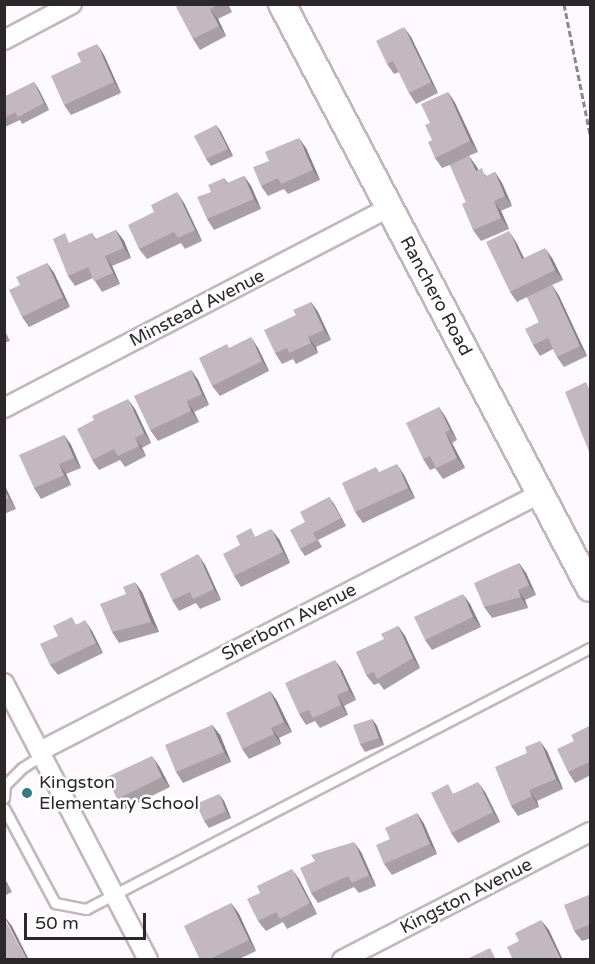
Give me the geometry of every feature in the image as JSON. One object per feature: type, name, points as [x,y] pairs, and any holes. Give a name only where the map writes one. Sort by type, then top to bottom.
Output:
[{"type":"main road","name":"Ranchero Road","points":[[282,4],[539,494],[591,588]]},
{"type":"street","points":[[4,40],[72,4]]},
{"type":"street","name":"Minstead Avenue","points":[[4,408],[389,208]]},
{"type":"street","name":"Sherborn Avenue","points":[[41,753],[539,494]]},
{"type":"street","points":[[4,683],[148,960]]},
{"type":"street","name":"Kingston Avenue","points":[[342,960],[591,832]]},
{"type":"lane","points":[[4,808],[55,903],[86,909],[591,648]]},
{"type":"lane","points":[[4,798],[5,785],[41,753]]},
{"type":"path","points":[[564,4],[591,134]]},
{"type":"building","points":[[180,4],[219,4],[210,9],[219,26],[193,39],[176,7]]},
{"type":"building","points":[[404,27],[431,82],[409,93],[393,61],[387,64],[376,41]]},
{"type":"building","points":[[97,44],[114,82],[64,105],[51,76],[81,62],[77,53]]},
{"type":"building","points":[[34,82],[44,103],[18,117],[15,112],[4,118],[4,97]]},
{"type":"building","points":[[448,92],[470,141],[435,158],[428,142],[432,140],[425,125],[430,123],[421,104]]},
{"type":"building","points":[[216,125],[228,149],[206,159],[194,136]]},
{"type":"building","points":[[299,138],[313,170],[281,184],[278,178],[261,186],[253,167],[269,161],[265,152]]},
{"type":"building","points":[[469,156],[476,171],[482,168],[485,177],[495,172],[505,196],[494,201],[501,218],[473,230],[462,204],[466,202],[450,165]]},
{"type":"building","points":[[244,176],[254,199],[207,219],[197,197],[211,192],[208,185],[224,178],[226,184]]},
{"type":"building","points":[[177,192],[195,230],[178,238],[174,232],[139,249],[128,225],[154,212],[151,205]]},
{"type":"building","points":[[116,230],[124,248],[105,256],[113,273],[94,281],[88,267],[68,276],[53,239],[65,233],[69,243],[92,233],[95,240]]},
{"type":"building","points":[[509,231],[522,259],[545,248],[555,270],[510,292],[486,242]]},
{"type":"building","points":[[47,263],[63,297],[22,317],[9,290],[20,285],[16,277]]},
{"type":"building","points":[[552,285],[580,346],[557,357],[548,338],[533,345],[525,329],[539,322],[527,297]]},
{"type":"building","points":[[311,302],[324,330],[308,337],[311,343],[289,353],[287,348],[275,353],[264,330],[296,315],[293,310]]},
{"type":"building","points":[[251,337],[262,361],[212,386],[199,358],[227,344],[229,348]]},
{"type":"building","points":[[191,370],[202,394],[187,401],[191,411],[150,430],[134,396]]},
{"type":"building","points":[[586,382],[591,393],[590,454],[565,392]]},
{"type":"building","points":[[128,399],[144,433],[135,438],[139,446],[118,456],[114,449],[92,460],[77,429],[94,420],[92,416]]},
{"type":"building","points":[[439,407],[450,430],[445,432],[457,458],[436,468],[430,456],[423,459],[406,423]]},
{"type":"building","points":[[64,435],[74,458],[59,464],[64,475],[34,488],[19,455]]},
{"type":"building","points":[[397,464],[408,488],[355,512],[342,483],[376,467],[379,472]]},
{"type":"building","points":[[4,490],[9,498],[4,501]]},
{"type":"building","points":[[329,497],[341,518],[313,533],[317,540],[300,549],[290,530],[305,522],[300,512]]},
{"type":"building","points":[[251,528],[255,537],[271,529],[283,552],[234,576],[223,554],[240,545],[236,536]]},
{"type":"building","points":[[198,554],[214,589],[193,599],[190,592],[172,600],[160,574]]},
{"type":"building","points":[[519,563],[529,585],[518,590],[521,597],[484,607],[474,583]]},
{"type":"building","points":[[135,582],[151,622],[112,632],[100,604],[126,594],[123,587]]},
{"type":"building","points":[[463,594],[473,617],[425,640],[414,617]]},
{"type":"building","points":[[72,617],[76,625],[85,620],[96,643],[50,665],[40,644],[58,636],[53,626]]},
{"type":"building","points":[[398,626],[413,658],[377,679],[374,672],[366,675],[356,652],[384,639],[381,634]]},
{"type":"building","points":[[335,660],[349,690],[337,695],[341,705],[313,718],[309,710],[299,714],[285,683]]},
{"type":"building","points":[[270,691],[284,722],[271,728],[274,734],[242,749],[226,713]]},
{"type":"building","points":[[372,719],[379,738],[360,744],[353,725]]},
{"type":"building","points":[[212,725],[224,752],[176,772],[165,745]]},
{"type":"building","points":[[591,725],[591,761],[568,772],[557,749],[574,741],[571,735]]},
{"type":"building","points":[[540,741],[556,779],[529,790],[532,796],[511,806],[495,767],[527,753],[525,747]]},
{"type":"building","points":[[152,756],[162,777],[117,799],[107,777]]},
{"type":"building","points":[[478,782],[493,812],[451,833],[431,793],[448,784],[453,794]]},
{"type":"building","points":[[219,794],[226,811],[204,821],[196,804]]},
{"type":"building","points":[[417,813],[430,844],[384,864],[376,845],[390,839],[385,828]]},
{"type":"building","points":[[354,842],[369,875],[352,883],[348,876],[311,893],[300,868],[315,861],[311,855]]},
{"type":"building","points":[[292,869],[310,903],[280,919],[276,912],[258,921],[247,899],[260,893],[257,886]]},
{"type":"building","points":[[591,894],[591,924],[574,931],[564,905]]},
{"type":"building","points":[[231,903],[249,940],[208,960],[200,960],[184,926]]},
{"type":"building","points":[[4,918],[27,960],[4,960]]},
{"type":"building","points":[[541,920],[561,960],[513,960],[507,947],[519,941],[515,933]]},
{"type":"building","points":[[490,948],[496,960],[465,960]]},
{"type":"place","name":"Kingston Elementary School","points":[[27,793]]}]
